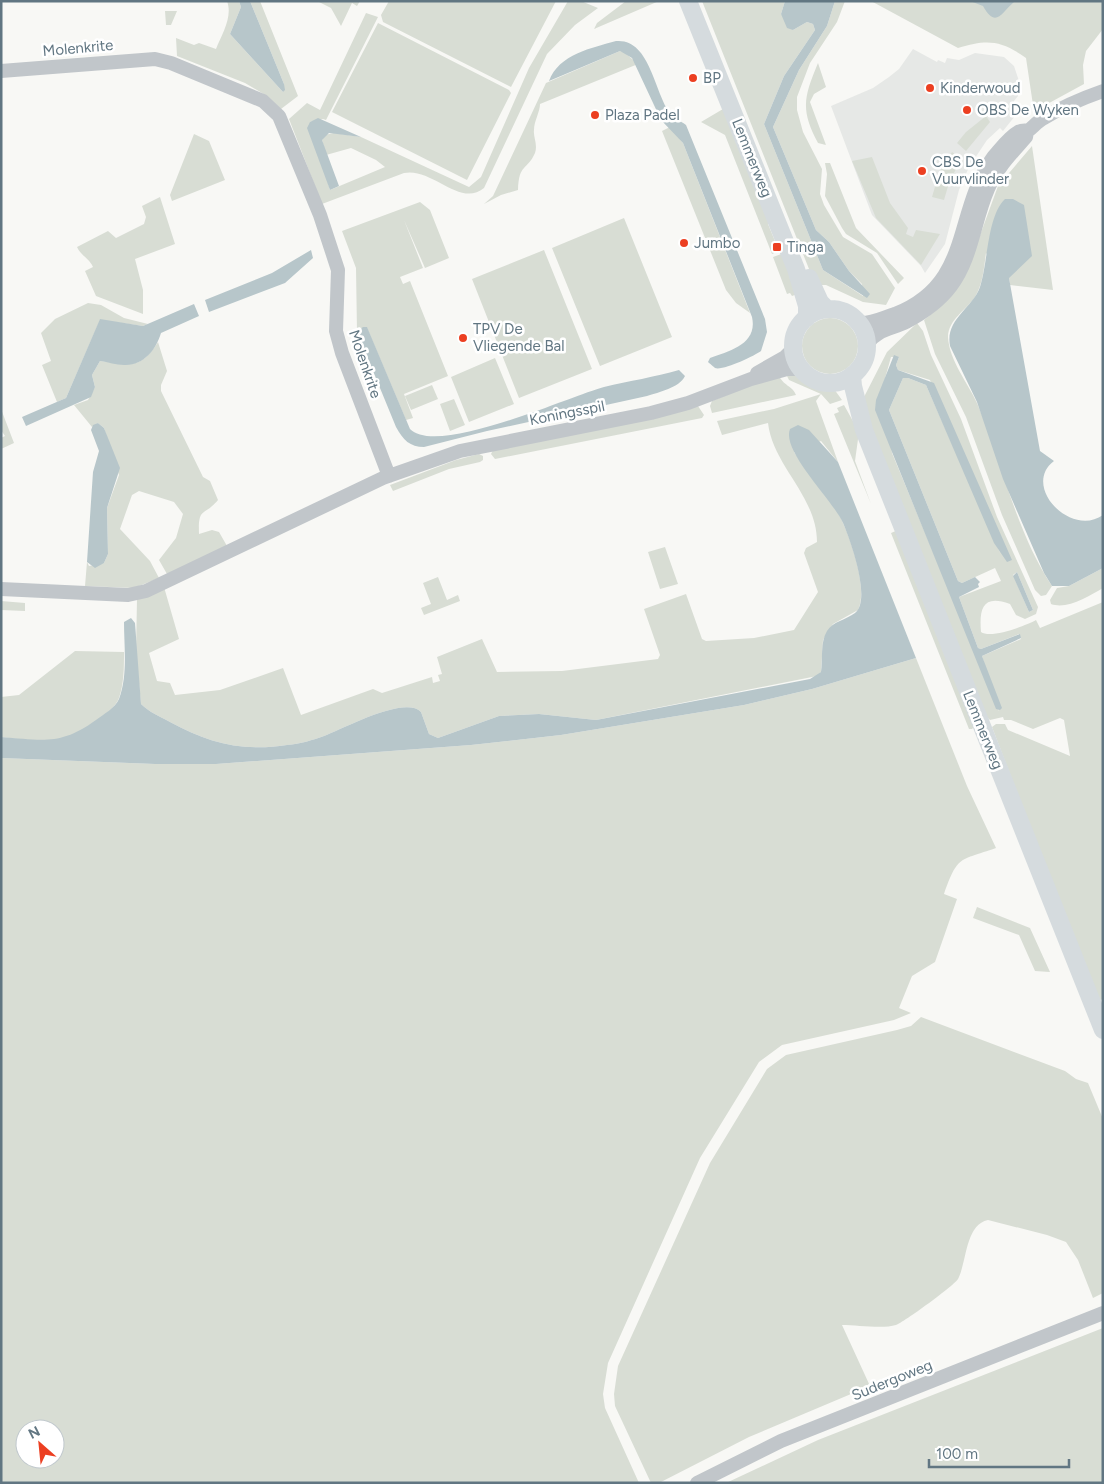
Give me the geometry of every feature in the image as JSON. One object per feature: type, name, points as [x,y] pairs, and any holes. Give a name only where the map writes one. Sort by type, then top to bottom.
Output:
[{"type":"main road","name":"Lemmerweg","points":[[688,1],[796,269],[808,306],[807,318]]},
{"type":"main road","name":"Lemmerweg","points":[[698,1],[803,266],[818,298],[828,309]]},
{"type":"main road","points":[[828,309],[843,311],[859,323],[867,344],[864,359],[852,375],[833,382],[818,380],[802,370],[796,360],[794,348],[797,329],[807,318],[828,309]]},
{"type":"main road","name":"Lemmerweg","points":[[852,375],[864,430],[1103,1030]]},
{"type":"main road","name":"Lemmerweg","points":[[833,382],[841,391],[848,406],[864,430]]},
{"type":"street","name":"Molenkrite","points":[[1,71],[155,59],[172,63],[263,102],[279,116],[320,215],[338,270],[336,331],[342,353],[389,476]]},
{"type":"street","points":[[859,323],[870,323],[909,308],[925,298],[940,282],[953,261],[981,177],[1007,142],[1020,131],[1027,131],[1048,116],[1103,91]]},
{"type":"street","points":[[867,344],[878,333],[922,313],[949,289],[964,263],[988,187],[1002,164],[1026,137],[1027,131]]},
{"type":"street","name":"Koningsspil","points":[[751,379],[758,372],[785,357],[794,348]]},
{"type":"street","name":"Koningsspil","points":[[389,476],[460,451],[666,409],[751,379],[790,368],[802,370]]},
{"type":"street","points":[[1,589],[128,595],[146,591],[389,476]]},
{"type":"street","name":"Sudergoweg","points":[[696,1483],[781,1441],[1103,1313]]},
{"type":"shaded area","points":[[227,1],[239,1],[241,7],[230,34],[283,92],[284,84],[250,1],[260,1],[298,96],[281,109],[267,96],[245,83],[177,56],[176,38],[194,45],[199,43],[216,49],[228,19]]},
{"type":"shaded area","points":[[239,1],[250,1],[284,84],[285,90],[283,92],[230,34],[241,7]]},
{"type":"shaded area","points":[[317,1],[360,1],[357,6],[352,3],[341,26],[331,8]]},
{"type":"shaded area","points":[[389,1],[556,1],[511,87],[383,22],[381,15]]},
{"type":"shaded area","points":[[568,1],[581,1],[598,8],[575,25],[547,54],[484,188],[475,193],[465,193],[425,176],[404,173],[322,204],[289,119],[307,103],[320,110],[366,13],[378,17],[326,120],[310,122],[330,190],[385,167],[376,160],[351,148],[326,155],[322,140],[324,135],[334,133],[361,137],[469,187],[481,177],[529,68]]},
{"type":"shaded area","points":[[626,1],[659,1],[594,29],[597,23]]},
{"type":"shaded area","points":[[702,1],[785,1],[781,14],[793,30],[807,22],[813,24],[815,30],[784,76],[764,124],[823,270],[863,296],[862,284],[849,271],[829,242],[816,230],[773,127],[799,70],[827,26],[835,1],[845,1],[837,22],[810,63],[797,97],[797,110],[803,132],[822,169],[820,194],[824,205],[843,237],[872,254],[895,288],[886,305],[863,302],[826,285],[819,285],[813,279]]},
{"type":"shaded area","points":[[785,1],[835,1],[827,26],[799,70],[773,127],[816,230],[829,242],[849,271],[870,294],[867,298],[823,270],[764,124],[784,76],[815,30],[813,24],[807,22],[793,30],[787,28],[781,14]]},
{"type":"shaded area","points":[[871,1],[1103,1],[1103,29],[1086,51],[1083,65],[1084,84],[1040,108],[1033,105],[1026,58],[1017,52],[1001,45],[986,42],[958,48]]},
{"type":"shaded area","points":[[970,1],[1015,1],[999,17],[995,18],[983,6]]},
{"type":"shaded area","points":[[165,11],[177,11],[171,25],[166,25]]},
{"type":"shaded area","points":[[378,23],[509,90],[511,93],[467,180],[332,112]]},
{"type":"shaded area","points":[[616,41],[627,42],[637,48],[650,68],[664,104],[675,118],[686,125],[765,319],[767,332],[761,351],[731,365],[715,368],[708,362],[710,358],[734,349],[747,340],[753,326],[752,317],[683,143],[661,120],[632,58],[620,51],[549,81],[560,64],[568,58]]},
{"type":"shaded area","points":[[913,49],[937,62],[938,60],[945,63],[947,58],[959,60],[975,53],[1004,57],[1014,66],[1019,81],[1018,96],[1014,101],[1015,116],[1003,131],[1000,128],[987,140],[969,167],[959,190],[945,244],[925,273],[921,266],[872,215],[831,106],[873,88],[889,77],[899,69]]},
{"type":"shaded area","points":[[620,51],[624,52],[638,64],[540,104],[534,127],[535,153],[520,175],[518,190],[501,195],[484,204],[493,196],[546,83]]},
{"type":"shaded area","points":[[818,63],[826,87],[814,94],[810,102],[826,145],[818,143],[806,112],[807,94]]},
{"type":"shaded area","points":[[723,109],[770,222],[768,224],[779,251],[772,254],[725,135],[701,122]]},
{"type":"shaded area","points":[[986,116],[990,122],[966,151],[957,143],[966,132]]},
{"type":"shaded area","points":[[318,118],[361,137],[329,133],[322,140],[339,186],[330,190],[307,128],[310,122]]},
{"type":"shaded area","points":[[670,127],[683,143],[750,313],[736,303],[726,290],[662,131]]},
{"type":"shaded area","points":[[194,134],[209,141],[225,180],[172,201],[170,195]]},
{"type":"shaded area","points":[[1032,146],[1053,290],[1010,285],[1009,278],[986,253],[978,292],[954,320],[948,337],[955,363],[977,403],[986,426],[1028,542],[1052,586],[1046,595],[1041,596],[1035,590],[1002,515],[966,417],[935,354],[924,320],[935,311],[975,249],[998,186]]},
{"type":"shaded area","points":[[952,152],[961,159],[949,183],[944,200],[932,197],[939,173]]},
{"type":"shaded area","points":[[872,157],[890,203],[908,228],[906,234],[913,237],[916,230],[940,234],[921,265],[876,218],[852,161]]},
{"type":"shaded area","points":[[825,163],[830,163],[856,228],[904,278],[898,284],[877,253],[846,234],[842,228],[825,196],[827,174]]},
{"type":"shaded area","points":[[160,197],[175,244],[135,259],[143,290],[143,314],[96,296],[85,271],[93,267],[77,247],[108,231],[116,238],[144,224],[146,217],[142,206]]},
{"type":"shaded area","points":[[1005,199],[1013,199],[1024,205],[1032,256],[1009,278],[1040,451],[1054,461],[1045,471],[1043,483],[1047,495],[1054,506],[1065,515],[1077,520],[1090,520],[1103,515],[1103,568],[1069,586],[1052,586],[1044,573],[1003,479],[977,402],[950,346],[951,328],[980,287],[991,228],[999,207]]},
{"type":"shaded area","points":[[420,202],[430,210],[449,258],[425,268],[404,220],[423,268],[400,277],[403,284],[410,281],[448,376],[404,394],[413,418],[406,420],[367,328],[359,328],[357,332],[356,268],[342,231]]},
{"type":"shaded area","points":[[624,218],[672,337],[600,366],[552,248]]},
{"type":"shaded area","points":[[311,250],[313,258],[285,283],[209,312],[205,300],[272,273]]},
{"type":"shaded area","points":[[544,250],[592,369],[519,398],[472,279]]},
{"type":"shaded area","points":[[784,253],[800,293],[792,296],[790,293],[787,294],[773,257]]},
{"type":"shaded area","points":[[88,303],[101,305],[124,318],[148,324],[143,326],[100,320],[66,398],[57,402],[42,365],[51,361],[41,333],[55,319]]},
{"type":"shaded area","points":[[194,304],[199,316],[161,333],[152,351],[143,360],[131,365],[118,365],[100,361],[92,375],[95,387],[91,397],[26,426],[22,417],[66,398],[100,319],[143,326]]},
{"type":"shaded area","points":[[830,318],[850,326],[858,346],[850,366],[830,374],[810,366],[802,346],[810,326]]},
{"type":"shaded area","points":[[917,323],[923,331],[931,355],[961,419],[997,517],[1038,607],[1036,614],[1025,619],[1016,615],[1010,604],[1001,601],[988,602],[982,610],[981,632],[986,634],[1000,633],[1036,620],[1040,628],[1103,602],[1103,999],[1097,1001],[992,727],[996,724],[1005,724],[1008,730],[1070,756],[1064,720],[1060,718],[1033,729],[1011,720],[1004,720],[1003,717],[990,720],[982,713],[870,433],[864,397],[887,352]],"holes":[[[891,357],[899,357],[896,365],[898,370],[930,380],[1001,555],[926,385],[903,378],[889,410],[958,581],[962,583],[995,568],[1001,581],[959,597],[978,648],[981,649],[1019,634],[1021,639],[982,656],[999,711],[892,453],[884,382]],[[1017,572],[1033,610],[1029,612],[1013,575]]]},
{"type":"shaded area","points":[[363,327],[367,327],[410,429],[425,436],[447,436],[504,422],[604,387],[679,370],[685,376],[674,387],[647,396],[419,447],[407,442],[396,427],[357,332]]},
{"type":"shaded area","points":[[158,342],[167,371],[161,385],[161,391],[203,477],[210,481],[218,500],[201,515],[199,534],[212,530],[219,532],[227,546],[167,574],[159,560],[176,538],[183,514],[174,502],[139,491],[132,495],[120,529],[150,561],[159,578],[134,588],[85,586],[87,562],[89,566],[104,563],[108,554],[107,508],[119,475],[104,428],[98,423],[92,427],[74,405],[88,400],[95,387],[92,375],[100,361],[133,364],[145,358]]},
{"type":"shaded area","points":[[894,355],[899,357],[896,365],[898,370],[934,383],[1012,560],[1007,562],[994,543],[926,385],[903,378],[889,410],[958,581],[962,583],[975,577],[980,582],[978,584],[979,587],[959,597],[978,648],[981,649],[1020,634],[1021,638],[982,656],[1002,708],[1000,710],[996,709],[875,410],[876,400]]},
{"type":"shaded area","points":[[495,358],[514,404],[469,422],[451,377]]},
{"type":"shaded area","points":[[785,372],[800,374],[815,384],[834,389],[842,400],[830,404],[821,394],[789,380]]},
{"type":"shaded area","points":[[778,374],[782,381],[796,395],[712,413],[710,406],[712,401]]},
{"type":"shaded area","points":[[432,385],[438,399],[411,410],[405,396]]},
{"type":"shaded area","points":[[821,394],[816,401],[838,462],[821,441],[794,452],[832,503],[842,520],[856,560],[861,600],[858,610],[833,624],[823,640],[821,672],[817,676],[596,720],[539,714],[499,716],[438,738],[429,734],[421,712],[413,708],[402,708],[388,710],[311,740],[297,744],[271,747],[241,746],[212,740],[154,714],[141,704],[136,652],[137,599],[164,587],[179,639],[149,653],[157,681],[170,683],[175,695],[220,690],[283,668],[301,715],[373,689],[382,693],[432,677],[433,683],[440,681],[438,675],[442,674],[437,657],[482,639],[497,672],[562,671],[658,659],[660,655],[644,609],[686,594],[702,639],[706,641],[754,638],[794,630],[818,592],[804,553],[806,548],[817,542],[815,525],[810,510],[778,453],[768,423],[722,435],[717,421],[774,409]]},
{"type":"shaded area","points":[[454,399],[465,425],[450,431],[440,404]]},
{"type":"shaded area","points":[[844,405],[859,432],[855,461],[871,504],[834,414],[839,412],[837,408]]},
{"type":"shaded area","points":[[698,406],[704,415],[702,418],[495,459],[491,454],[493,450]]},
{"type":"shaded area","points":[[1,409],[14,443],[1,449],[1,438],[5,436],[1,430]]},
{"type":"shaded area","points":[[98,423],[104,428],[120,468],[107,508],[108,554],[104,563],[95,568],[87,562],[93,472],[99,451],[91,430],[93,425]]},
{"type":"shaded area","points":[[798,425],[809,430],[838,462],[916,658],[812,689],[744,705],[561,735],[471,745],[216,764],[155,764],[1,758],[1,737],[40,740],[61,738],[83,728],[115,705],[119,699],[124,680],[124,622],[131,618],[135,623],[141,704],[154,714],[198,735],[226,744],[241,746],[271,747],[302,743],[388,710],[402,708],[413,708],[421,712],[429,734],[438,738],[499,716],[539,714],[596,720],[810,679],[821,672],[823,646],[827,631],[836,623],[855,613],[860,606],[861,583],[843,523],[793,450],[789,438],[790,429]]},
{"type":"shaded area","points":[[479,454],[483,456],[483,460],[480,462],[449,469],[393,491],[390,485],[456,460]]},
{"type":"shaded area","points":[[898,530],[975,726],[972,729],[969,729],[891,533]]},
{"type":"shaded area","points":[[665,547],[678,584],[660,589],[648,552]]},
{"type":"shaded area","points":[[1103,568],[1103,588],[1071,604],[1051,604],[1050,600],[1057,588],[1069,586]]},
{"type":"shaded area","points":[[1017,572],[1033,610],[1029,612],[1013,576]]},
{"type":"shaded area","points":[[438,577],[447,600],[458,595],[460,601],[424,615],[421,608],[431,604],[423,583]]},
{"type":"shaded area","points":[[1,601],[25,603],[25,611],[1,610]]},
{"type":"shaded area","points":[[75,651],[124,652],[122,687],[115,705],[92,725],[72,735],[56,740],[42,741],[1,737],[1,697],[19,695]]},
{"type":"shaded area","points":[[916,658],[967,786],[996,848],[961,861],[953,872],[944,894],[957,899],[935,962],[912,976],[899,1008],[911,1013],[894,1020],[782,1045],[759,1062],[700,1158],[608,1363],[603,1394],[605,1408],[639,1483],[1,1483],[1,758],[155,764],[216,764],[471,745],[561,735],[744,705],[812,689]]},
{"type":"shaded area","points":[[977,907],[1030,928],[1050,972],[1035,971],[1019,935],[973,918]]},
{"type":"shaded area","points":[[921,1017],[1065,1071],[1076,1079],[1088,1083],[1103,1119],[1103,1293],[1093,1298],[1078,1260],[1066,1242],[1047,1235],[988,1220],[980,1223],[971,1236],[958,1279],[918,1311],[901,1323],[891,1326],[842,1325],[870,1386],[749,1437],[659,1483],[651,1483],[615,1406],[614,1394],[618,1366],[710,1163],[767,1069],[786,1055],[897,1030],[911,1026]]},
{"type":"shaded area","points":[[1103,1328],[1103,1483],[726,1483],[818,1440]]},
{"type":"place","name":"BP","points":[[693,78]]},
{"type":"place","name":"Kinderwoud","points":[[930,88]]},
{"type":"place","name":"OBS De Wyken","points":[[967,110]]},
{"type":"place","name":"Plaza Padel","points":[[595,115]]},
{"type":"place","name":"CBS De Vuurvlinder","points":[[922,171]]},
{"type":"place","name":"Jumbo","points":[[684,243]]},
{"type":"place","name":"Tinga","points":[[777,247]]},
{"type":"place","name":"TPV De Vliegende Bal","points":[[463,338]]}]
